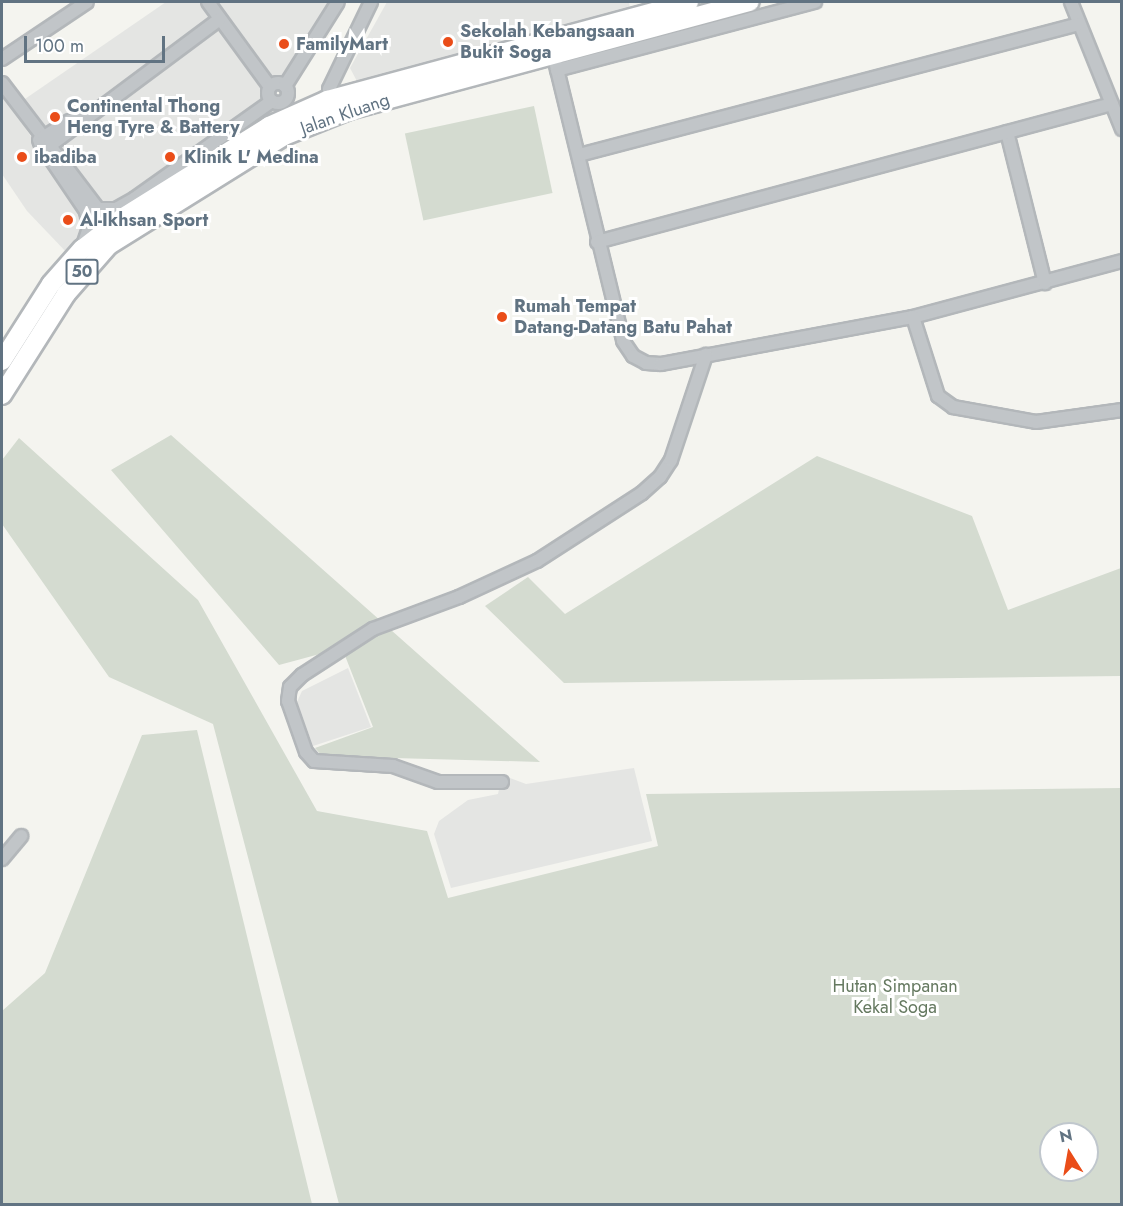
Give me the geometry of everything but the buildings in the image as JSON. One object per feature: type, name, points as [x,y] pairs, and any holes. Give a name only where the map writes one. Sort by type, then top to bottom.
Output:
[{"type":"highway","name":"Jalan Kluang","points":[[2,361],[31,314],[82,249],[122,218],[269,126],[520,48],[637,8],[689,2]]},
{"type":"highway","name":"Jalan Kluang","points":[[2,395],[66,294],[109,245],[249,156],[310,123],[331,108],[556,64],[750,2]]},
{"type":"highway","points":[[520,48],[541,48],[556,64]]},
{"type":"highway","points":[[2,337],[31,314]]},
{"type":"street","points":[[2,59],[87,2]]},
{"type":"street","points":[[208,2],[270,87],[272,101]]},
{"type":"street","points":[[285,86],[338,2]]},
{"type":"street","points":[[331,108],[371,2]]},
{"type":"street","points":[[815,2],[556,64],[579,154],[597,242],[623,341],[633,356],[646,363],[661,364],[913,317],[1122,261]]},
{"type":"street","points":[[1071,2],[1122,129]]},
{"type":"street","points":[[44,143],[75,130],[80,120],[220,19]]},
{"type":"street","points":[[579,154],[1079,24]]},
{"type":"street","points":[[2,83],[34,127],[86,211],[89,228],[82,249]]},
{"type":"street","points":[[270,87],[279,84],[285,86]]},
{"type":"street","points":[[96,209],[116,209],[134,199],[272,101],[284,101],[288,95],[285,86]]},
{"type":"street","points":[[597,242],[1112,104]]},
{"type":"street","points":[[1007,132],[1045,283]]},
{"type":"street","points":[[44,143],[96,209],[105,216],[122,218]]},
{"type":"street","points":[[913,317],[938,396],[953,407],[1036,422],[1122,411]]},
{"type":"street","points":[[502,782],[438,782],[393,766],[328,765],[314,761],[306,752],[288,701],[290,687],[302,675],[373,629],[459,597],[537,561],[642,493],[660,477],[671,460],[706,355]]},
{"type":"street","points":[[2,859],[21,836]]},
{"type":"shaded area","points":[[166,2],[210,2],[266,90],[266,101],[114,206],[100,206],[22,101]]},
{"type":"shaded area","points":[[213,2],[342,2],[294,88],[276,90]]},
{"type":"shaded area","name":"Sekolah Kebangsaan Bukit Soga","points":[[387,2],[629,2],[631,15],[360,87],[350,68]]},
{"type":"shaded area","points":[[2,92],[80,212],[84,230],[69,255],[27,211],[2,174]]},
{"type":"shaded area","points":[[348,668],[371,727],[313,746],[297,702],[302,691]]},
{"type":"shaded area","points":[[634,768],[652,841],[451,888],[434,834],[439,821],[468,800],[498,794],[502,775],[526,784]]},
{"type":"green space","points":[[534,106],[553,193],[423,220],[405,133]]},
{"type":"green space","points":[[171,435],[540,762],[322,756],[315,748],[373,727],[342,648],[279,665],[111,470]]},
{"type":"green space","name":"Hutan Simpanan Kekal Soga","points":[[19,438],[198,600],[317,811],[427,831],[448,898],[658,846],[646,794],[1121,788],[1121,1204],[339,1204],[213,724],[109,677],[2,524],[2,460]]},
{"type":"green space","points":[[817,456],[972,516],[1008,610],[1121,568],[1121,676],[564,683],[485,606],[528,577],[565,614]]},
{"type":"green space","points":[[197,730],[312,1204],[2,1204],[2,1011],[45,973],[142,735]]},
{"type":"place","name":"Sekolah Kebangsaan Bukit Soga","points":[[448,42]]},
{"type":"place","name":"FamilyMart","points":[[284,44]]},
{"type":"place","name":"Continental Thong Heng Tyre & Battery","points":[[55,117]]},
{"type":"place","name":"ibadiba","points":[[22,157]]},
{"type":"place","name":"Klinik L' Medina","points":[[170,157]]},
{"type":"place","name":"Al-Ikhsan Sport","points":[[68,220]]},
{"type":"place","name":"Rumah Tempat Datang-Datang Batu Pahat","points":[[502,317]]}]
